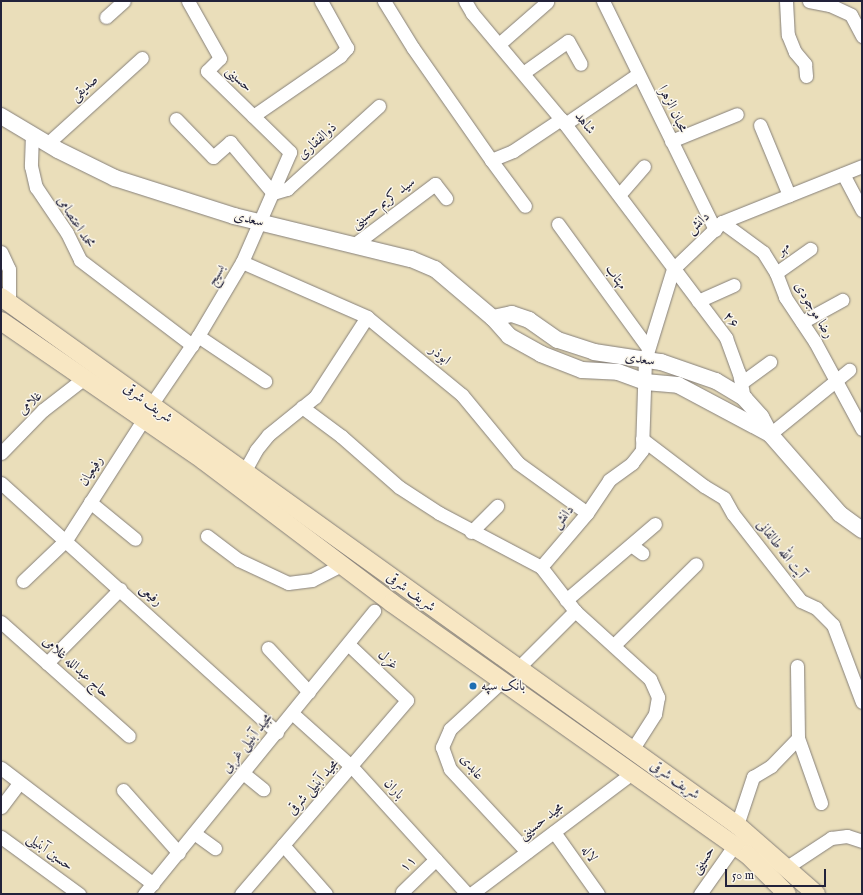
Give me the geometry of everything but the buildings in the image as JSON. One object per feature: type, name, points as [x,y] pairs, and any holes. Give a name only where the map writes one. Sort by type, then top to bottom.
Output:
[{"type":"main road","name":"شریف شرقی","points":[[5,300],[147,412],[203,460],[342,565],[463,653],[748,856],[787,894]]},
{"type":"main road","name":"شریف شرقی","points":[[1,321],[83,379],[147,412],[244,472],[737,825],[787,867],[816,894]]},
{"type":"main road","points":[[463,653],[474,637]]},
{"type":"street","points":[[106,18],[124,1]]},
{"type":"street","name":"حسینی","points":[[188,1],[220,58],[208,71],[290,152]]},
{"type":"street","points":[[253,116],[340,56],[347,48],[321,1]]},
{"type":"street","points":[[384,1],[413,48],[525,206]]},
{"type":"street","name":"شاهد","points":[[465,1],[563,121],[673,269]]},
{"type":"street","name":"محبان الزهرا","points":[[603,1],[671,141],[719,226]]},
{"type":"street","points":[[786,1],[788,35],[795,52],[805,64],[806,76]]},
{"type":"street","points":[[809,1],[834,3],[851,15],[862,36]]},
{"type":"street","points":[[499,44],[547,2]]},
{"type":"street","points":[[523,73],[568,41],[581,64]]},
{"type":"street","name":"صدیقی","points":[[47,144],[142,58]]},
{"type":"street","points":[[492,160],[513,151],[638,74]]},
{"type":"street","name":"ذوالفقاری","points":[[273,192],[287,189],[379,106]]},
{"type":"street","points":[[671,141],[737,114]]},
{"type":"street","name":"سعدی","points":[[1,116],[47,144],[115,178],[259,221],[411,259],[435,269],[493,318],[509,336],[541,354],[582,370],[618,372],[645,382],[678,384],[770,434]]},
{"type":"street","points":[[176,119],[213,157],[230,142],[273,192]]},
{"type":"street","points":[[760,125],[789,195]]},
{"type":"street","name":"محمد اعتصامی","points":[[32,134],[31,166],[36,187],[66,233],[80,260],[195,341],[265,381]]},
{"type":"street","name":"بسیج","points":[[147,412],[195,341],[242,262],[290,152]]},
{"type":"street","points":[[619,195],[644,166]]},
{"type":"street","name":"دانش","points":[[541,567],[587,513],[608,480],[632,463],[642,450],[647,354],[673,269],[719,226],[789,195],[862,166]]},
{"type":"street","points":[[844,174],[862,210]]},
{"type":"street","name":"سید کریم حسینی","points":[[355,244],[435,184],[446,198]]},
{"type":"street","name":"مهتاب","points":[[558,224],[647,354]]},
{"type":"street","name":"رضا موجودی","points":[[719,226],[763,252],[776,273],[785,297],[802,322],[836,379],[862,429]]},
{"type":"street","name":"مهر","points":[[776,273],[810,250]]},
{"type":"street","points":[[1,252],[9,269],[5,300]]},
{"type":"street","name":"ابوذر","points":[[242,262],[367,317],[462,395],[518,463],[587,513]]},
{"type":"street","name":"۲۶","points":[[673,269],[726,338],[741,382],[744,398]]},
{"type":"street","points":[[698,302],[734,285]]},
{"type":"street","points":[[802,322],[842,300]]},
{"type":"street","name":"سعدی","points":[[493,318],[512,314],[529,320],[558,340],[594,352],[647,354],[661,362],[716,381],[744,398],[761,417],[770,434],[840,514],[862,530]]},
{"type":"street","points":[[244,472],[256,450],[268,435],[315,397],[367,317]]},
{"type":"street","points":[[741,382],[770,362]]},
{"type":"street","points":[[770,434],[849,370]]},
{"type":"street","name":"غلامی","points":[[1,453],[43,410],[83,379]]},
{"type":"street","points":[[302,407],[341,436],[399,487],[471,532],[541,567],[575,611],[650,679],[658,697],[655,714],[632,750]]},
{"type":"street","name":"رفیعیان","points":[[23,581],[66,540],[147,412]]},
{"type":"street","name":"آیت الله طالقانی","points":[[642,440],[704,486],[724,498],[733,514],[801,601],[816,608],[833,625],[862,702]]},
{"type":"street","name":"رفیعی","points":[[1,483],[66,540],[277,732]]},
{"type":"street","points":[[90,502],[135,539]]},
{"type":"street","points":[[471,532],[497,506]]},
{"type":"street","points":[[566,600],[655,524]]},
{"type":"street","points":[[207,536],[239,560],[288,582],[312,580],[342,565]]},
{"type":"street","points":[[631,544],[642,553]]},
{"type":"street","points":[[614,645],[696,564]]},
{"type":"street","points":[[47,663],[120,589]]},
{"type":"street","name":"مجید آبنیلی غربی","points":[[144,894],[292,714],[374,611]]},
{"type":"street","points":[[518,668],[575,611]]},
{"type":"street","name":"حاج عبدالله غلامی","points":[[3,627],[47,663],[129,736]]},
{"type":"street","name":"غزل","points":[[348,644],[407,700]]},
{"type":"street","points":[[268,648],[309,692]]},
{"type":"street","points":[[797,666],[798,738],[821,803]]},
{"type":"street","name":"عابدی","points":[[502,681],[450,729],[442,747],[450,769],[527,852]]},
{"type":"street","name":"مجید آبنیلی شرقی","points":[[240,894],[352,767],[407,700]]},
{"type":"street","name":"باران","points":[[292,714],[352,767],[467,894]]},
{"type":"street","points":[[737,825],[753,777],[772,766],[798,738]]},
{"type":"street","points":[[1,768],[153,884]]},
{"type":"street","points":[[243,773],[263,789]]},
{"type":"street","name":"مجید حسینی","points":[[471,894],[631,774]]},
{"type":"street","points":[[1,807],[19,783]]},
{"type":"street","points":[[123,790],[179,853]]},
{"type":"street","name":"لاله","points":[[554,832],[598,894]]},
{"type":"street","points":[[194,834],[215,848]]},
{"type":"street","points":[[787,867],[831,838],[848,836],[862,841]]},
{"type":"street","name":"حسین آبنیلی","points":[[1,837],[78,894]]},
{"type":"street","points":[[283,845],[326,894]]},
{"type":"street","name":"حسینی","points":[[700,894],[734,846]]},
{"type":"street","name":"۱۱","points":[[402,892],[436,859]]},
{"type":"place","name":"بانک سپه","points":[[473,686]]}]
